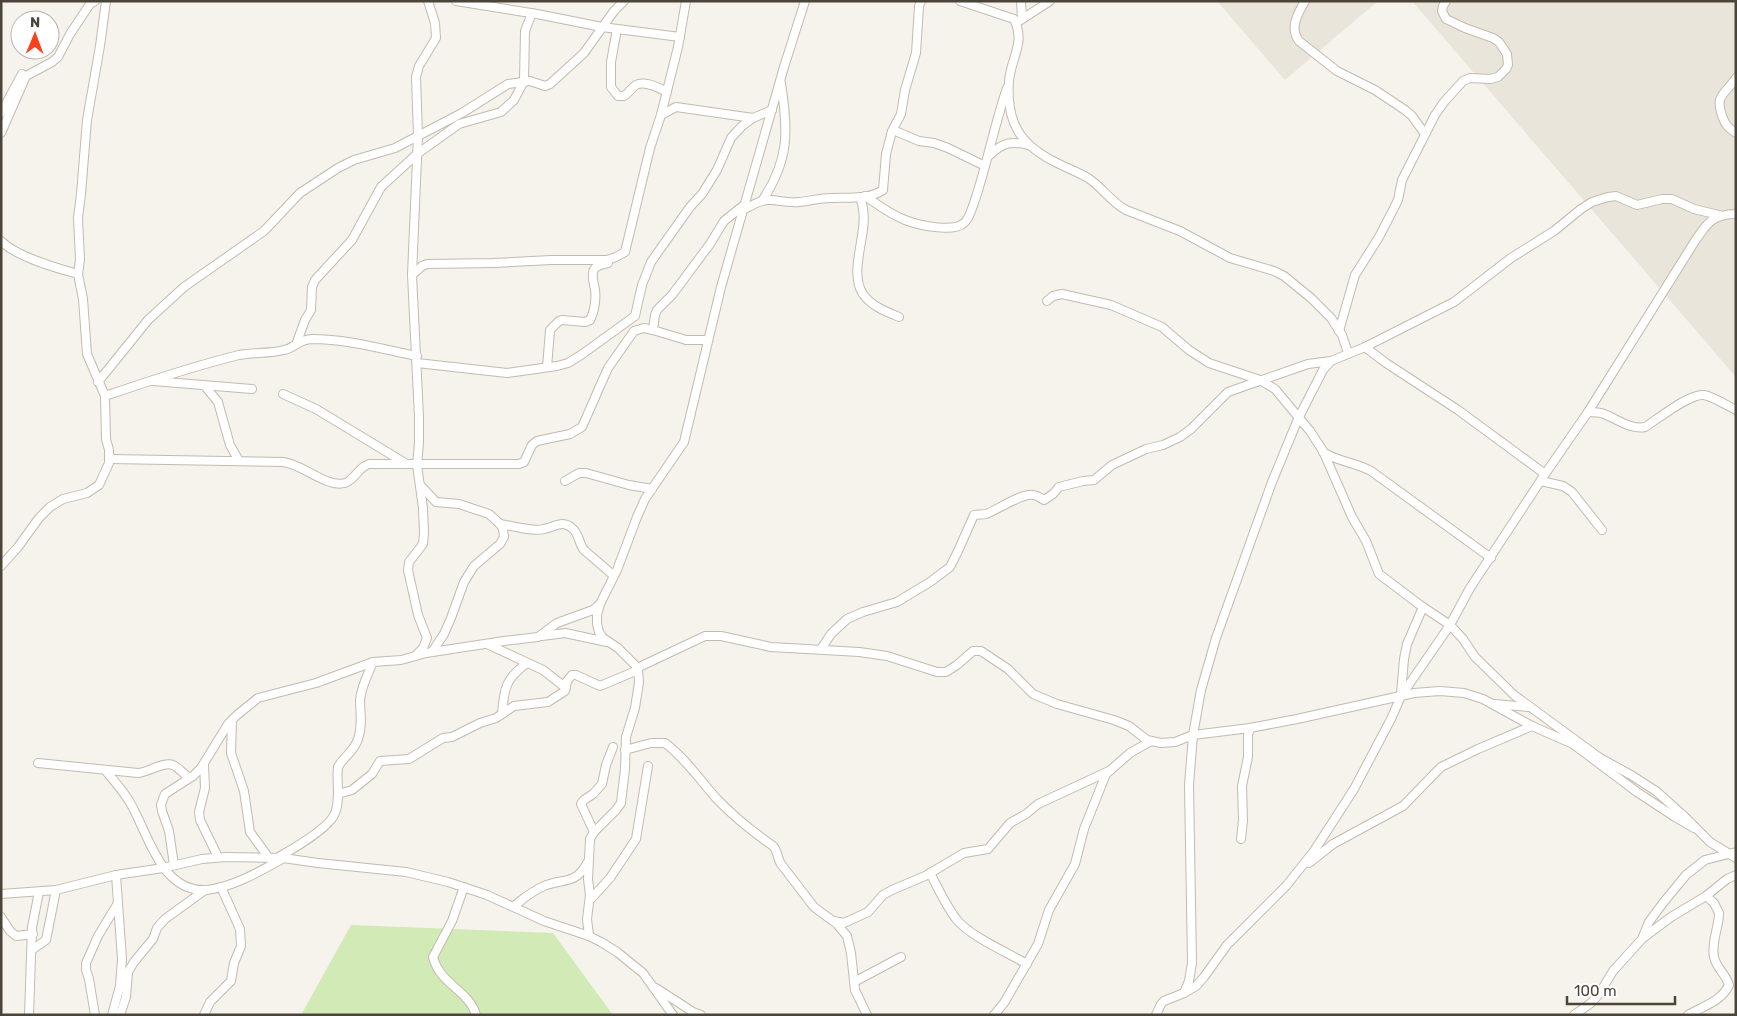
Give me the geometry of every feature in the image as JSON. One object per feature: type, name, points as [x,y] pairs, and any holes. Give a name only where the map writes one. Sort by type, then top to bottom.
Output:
[{"type":"street","points":[[1,132],[26,76],[58,57],[70,34],[90,4],[95,1]]},
{"type":"street","points":[[1,566],[50,507],[63,499],[87,493],[99,485],[109,463],[106,439],[105,396],[87,354],[83,299],[78,274],[80,260],[78,204],[81,194],[88,120],[106,1]]},
{"type":"street","points":[[414,656],[423,648],[427,638],[418,615],[408,573],[409,562],[422,547],[424,540],[423,508],[416,465],[419,443],[412,275],[418,136],[416,77],[436,38],[433,16],[428,1]]},
{"type":"street","points":[[456,1],[532,13],[602,27],[680,36]]},
{"type":"street","points":[[98,382],[148,320],[184,288],[264,231],[300,193],[338,168],[354,160],[395,148],[462,114],[502,87],[524,82],[534,82],[546,86],[550,84],[584,53],[614,11],[624,1]]},
{"type":"street","points":[[547,367],[550,330],[562,320],[584,322],[590,320],[594,309],[595,286],[592,278],[593,271],[598,265],[623,259],[628,245],[650,148],[667,92],[686,1]]},
{"type":"street","points":[[589,936],[587,919],[590,900],[590,838],[619,806],[625,769],[626,737],[635,708],[640,682],[637,669],[618,648],[603,638],[599,632],[597,624],[600,604],[617,570],[637,517],[652,489],[684,442],[720,287],[780,79],[805,1]]},
{"type":"street","points":[[653,330],[657,310],[672,295],[710,244],[724,221],[744,207],[771,200],[794,202],[826,198],[862,197],[884,189],[884,158],[893,130],[901,114],[905,90],[916,53],[920,1]]},
{"type":"street","points":[[960,1],[1019,21]]},
{"type":"street","points":[[985,1],[994,12]]},
{"type":"street","points":[[862,197],[907,220],[942,228],[954,228],[962,225],[968,219],[988,156],[1019,44],[1021,1]]},
{"type":"street","points":[[1019,21],[1050,1]]},
{"type":"street","points":[[1305,1],[1295,22],[1294,28],[1298,41],[1337,71],[1375,90],[1398,105],[1412,116],[1425,134]]},
{"type":"street","points":[[1339,331],[1355,275],[1392,212],[1398,200],[1402,180],[1439,109],[1463,82],[1470,78],[1490,79],[1498,77],[1506,69],[1509,62],[1506,51],[1500,42],[1446,19],[1442,11],[1446,1]]},
{"type":"street","points":[[297,342],[305,320],[312,309],[312,288],[315,280],[352,240],[381,187],[417,154],[459,124],[490,116],[504,110],[514,100],[524,82],[525,30],[532,13]]},
{"type":"street","points":[[617,29],[610,62],[611,87],[613,90],[618,96],[624,96],[636,85],[644,83],[667,92]]},
{"type":"street","points":[[1,113],[20,75],[25,70],[47,64]]},
{"type":"street","points":[[1736,78],[1721,96],[1718,105],[1727,127],[1736,133]]},
{"type":"street","points":[[762,201],[780,166],[786,135],[786,116],[780,79]]},
{"type":"street","points":[[1009,82],[1012,118],[1020,136],[1030,146],[1043,156],[1089,178],[1126,210],[1180,232],[1230,258],[1274,271],[1284,276],[1312,298],[1330,318],[1344,340],[1348,353]]},
{"type":"street","points":[[661,115],[676,107],[753,118]]},
{"type":"street","points":[[105,396],[148,381],[240,355],[287,350],[297,342],[312,339],[342,341],[417,360],[507,372],[568,363],[635,316],[646,273],[658,251],[690,207],[702,194],[720,165],[731,138],[753,118],[772,110]]},
{"type":"street","points":[[893,130],[919,141],[934,142],[985,166]]},
{"type":"street","points":[[988,156],[1003,144],[1010,142],[1030,146]]},
{"type":"street","points":[[821,649],[831,634],[847,619],[897,602],[930,582],[950,566],[974,515],[986,514],[1009,504],[1016,498],[1030,494],[1045,499],[1060,487],[1095,479],[1111,465],[1146,449],[1163,445],[1180,437],[1208,413],[1223,395],[1246,384],[1308,364],[1330,361],[1365,347],[1454,302],[1511,258],[1554,231],[1592,202],[1616,196],[1637,204],[1672,199],[1694,209],[1719,215],[1736,214]]},
{"type":"street","points":[[862,197],[864,210],[858,278],[859,286],[862,294],[868,300],[881,309],[899,317]]},
{"type":"street","points":[[1156,1015],[1164,1001],[1196,986],[1227,945],[1286,886],[1314,851],[1350,796],[1391,719],[1400,696],[1450,625],[1470,588],[1588,412],[1695,241],[1702,231],[1719,215]]},
{"type":"street","points":[[1,241],[10,249],[48,265],[78,274]]},
{"type":"street","points":[[412,275],[427,264],[607,260],[622,254],[628,245]]},
{"type":"street","points":[[1047,301],[1053,296],[1062,294],[1111,305],[1162,327],[1189,350],[1209,363],[1260,380],[1276,390],[1298,419],[1310,431],[1323,451],[1352,517],[1366,541],[1379,574],[1450,625],[1475,656],[1514,695],[1600,758],[1631,775],[1656,792],[1710,842],[1733,855]]},
{"type":"street","points":[[109,459],[290,462],[330,482],[342,484],[349,481],[360,468],[366,465],[513,465],[524,462],[532,445],[537,440],[570,434],[582,427],[608,368],[637,329],[653,330],[686,340],[708,340]]},
{"type":"street","points":[[1365,347],[1458,410],[1543,477],[1572,492],[1602,530]]},
{"type":"street","points":[[1184,993],[1189,981],[1192,963],[1189,785],[1193,735],[1203,682],[1216,638],[1243,567],[1262,508],[1298,419],[1323,370],[1330,361]]},
{"type":"street","points":[[148,381],[252,389]]},
{"type":"street","points":[[204,385],[218,402],[230,446],[239,461]]},
{"type":"street","points":[[283,394],[316,409],[407,464]]},
{"type":"street","points":[[1588,412],[1602,413],[1641,428],[1646,427],[1684,402],[1699,395],[1706,396],[1736,410]]},
{"type":"street","points":[[1323,451],[1332,458],[1355,463],[1371,471],[1491,558]]},
{"type":"street","points":[[565,481],[579,473],[586,473],[620,483],[652,489]]},
{"type":"street","points":[[420,484],[434,501],[459,504],[488,514],[500,524],[504,537],[502,542],[474,566],[464,582],[444,634],[432,652]]},
{"type":"street","points":[[500,524],[542,530],[557,524],[567,525],[576,532],[584,550],[613,575]]},
{"type":"street","points":[[542,636],[557,623],[592,610],[600,604]]},
{"type":"street","points":[[1400,696],[1404,659],[1423,607]]},
{"type":"street","points":[[174,866],[169,831],[161,805],[166,794],[189,778],[204,764],[232,720],[258,698],[316,683],[374,662],[396,661],[432,652],[565,633],[591,640],[610,642]]},
{"type":"street","points":[[338,794],[352,790],[372,774],[379,762],[409,759],[443,738],[452,737],[502,714],[514,706],[549,702],[565,691],[568,679],[573,674],[600,686],[705,636],[721,636],[771,647],[821,649],[888,656],[937,672],[946,672],[957,666],[973,651],[981,651],[1008,669],[1033,694],[1057,704],[1114,720],[1126,725],[1151,741],[1169,744],[1193,735],[1250,728],[1400,696],[1440,690],[1475,696],[1532,726],[1573,744],[1638,792],[1694,828]]},
{"type":"street","points":[[487,644],[543,670],[566,688]]},
{"type":"street","points":[[105,770],[120,787],[134,809],[163,868],[178,882],[189,887],[205,890],[221,887],[256,873],[318,831],[335,814],[338,794],[338,767],[350,755],[359,738],[362,720],[360,697],[366,677],[374,662]]},
{"type":"street","points":[[502,714],[507,682],[512,675],[527,663]]},
{"type":"street","points":[[1492,704],[1530,707]]},
{"type":"street","points":[[232,720],[231,753],[244,791],[250,832],[276,858]]},
{"type":"street","points":[[1299,870],[1333,844],[1402,806],[1441,767],[1532,726]]},
{"type":"street","points":[[1241,839],[1243,820],[1242,786],[1248,757],[1248,735],[1250,728]]},
{"type":"street","points":[[1130,753],[1140,735]]},
{"type":"street","points":[[834,922],[844,923],[868,912],[883,895],[900,885],[930,873],[964,853],[988,849],[1010,824],[1026,814],[1034,806],[1109,771],[1130,753],[1151,741]]},
{"type":"street","points":[[625,750],[656,742],[671,747],[702,780],[716,799],[746,826],[776,849],[781,864],[814,907],[834,922],[847,936],[857,996],[867,1015]]},
{"type":"street","points":[[594,832],[581,804],[602,784],[606,765],[613,747]]},
{"type":"street","points":[[38,763],[138,773],[170,764],[189,778]]},
{"type":"street","points":[[204,764],[205,788],[199,812],[200,820],[218,857]]},
{"type":"street","points":[[590,900],[610,878],[636,839],[648,766]]},
{"type":"street","points":[[994,1015],[1004,1003],[1040,939],[1049,910],[1075,864],[1084,829],[1102,783],[1109,771]]},
{"type":"street","points":[[1642,939],[1654,914],[1686,875],[1705,860],[1733,855]]},
{"type":"street","points":[[1,894],[56,890],[116,875],[218,857],[276,858],[406,872],[464,887],[514,906],[544,921],[589,936],[617,952],[643,974],[674,1015]]},
{"type":"street","points":[[514,906],[529,893],[543,886],[553,882],[576,878],[582,873],[589,860]]},
{"type":"street","points":[[930,873],[948,906],[961,924],[974,934],[1026,964]]},
{"type":"street","points":[[112,1015],[120,986],[122,959],[116,875]]},
{"type":"street","points":[[1574,1015],[1591,1003],[1613,971],[1642,939],[1677,912],[1706,896],[1727,879],[1736,875]]},
{"type":"street","points":[[204,1015],[210,1002],[231,981],[234,962],[241,946],[240,929],[221,887]]},
{"type":"street","points":[[464,887],[452,921],[434,957],[440,974],[469,1000],[476,1015]]},
{"type":"street","points":[[33,949],[46,940],[56,890]]},
{"type":"street","points":[[120,1015],[127,994],[128,972],[153,940],[159,924],[205,890]]},
{"type":"street","points":[[29,1015],[33,949],[32,927],[39,892]]},
{"type":"street","points":[[1688,1015],[1717,999],[1729,985],[1714,957],[1714,937],[1719,913],[1714,903],[1706,896]]},
{"type":"street","points":[[95,1015],[86,963],[98,936],[118,903]]},
{"type":"street","points":[[1,916],[10,931],[16,936],[33,934]]},
{"type":"street","points":[[854,982],[901,958]]},
{"type":"street","points":[[652,985],[693,1012],[701,1015]]},
{"type":"shaded area","points":[[1217,1],[1378,1],[1285,80]]},
{"type":"shaded area","points":[[1412,1],[1736,1],[1736,377]]},
{"type":"green space","points":[[351,925],[553,933],[613,1015],[301,1015]]}]
